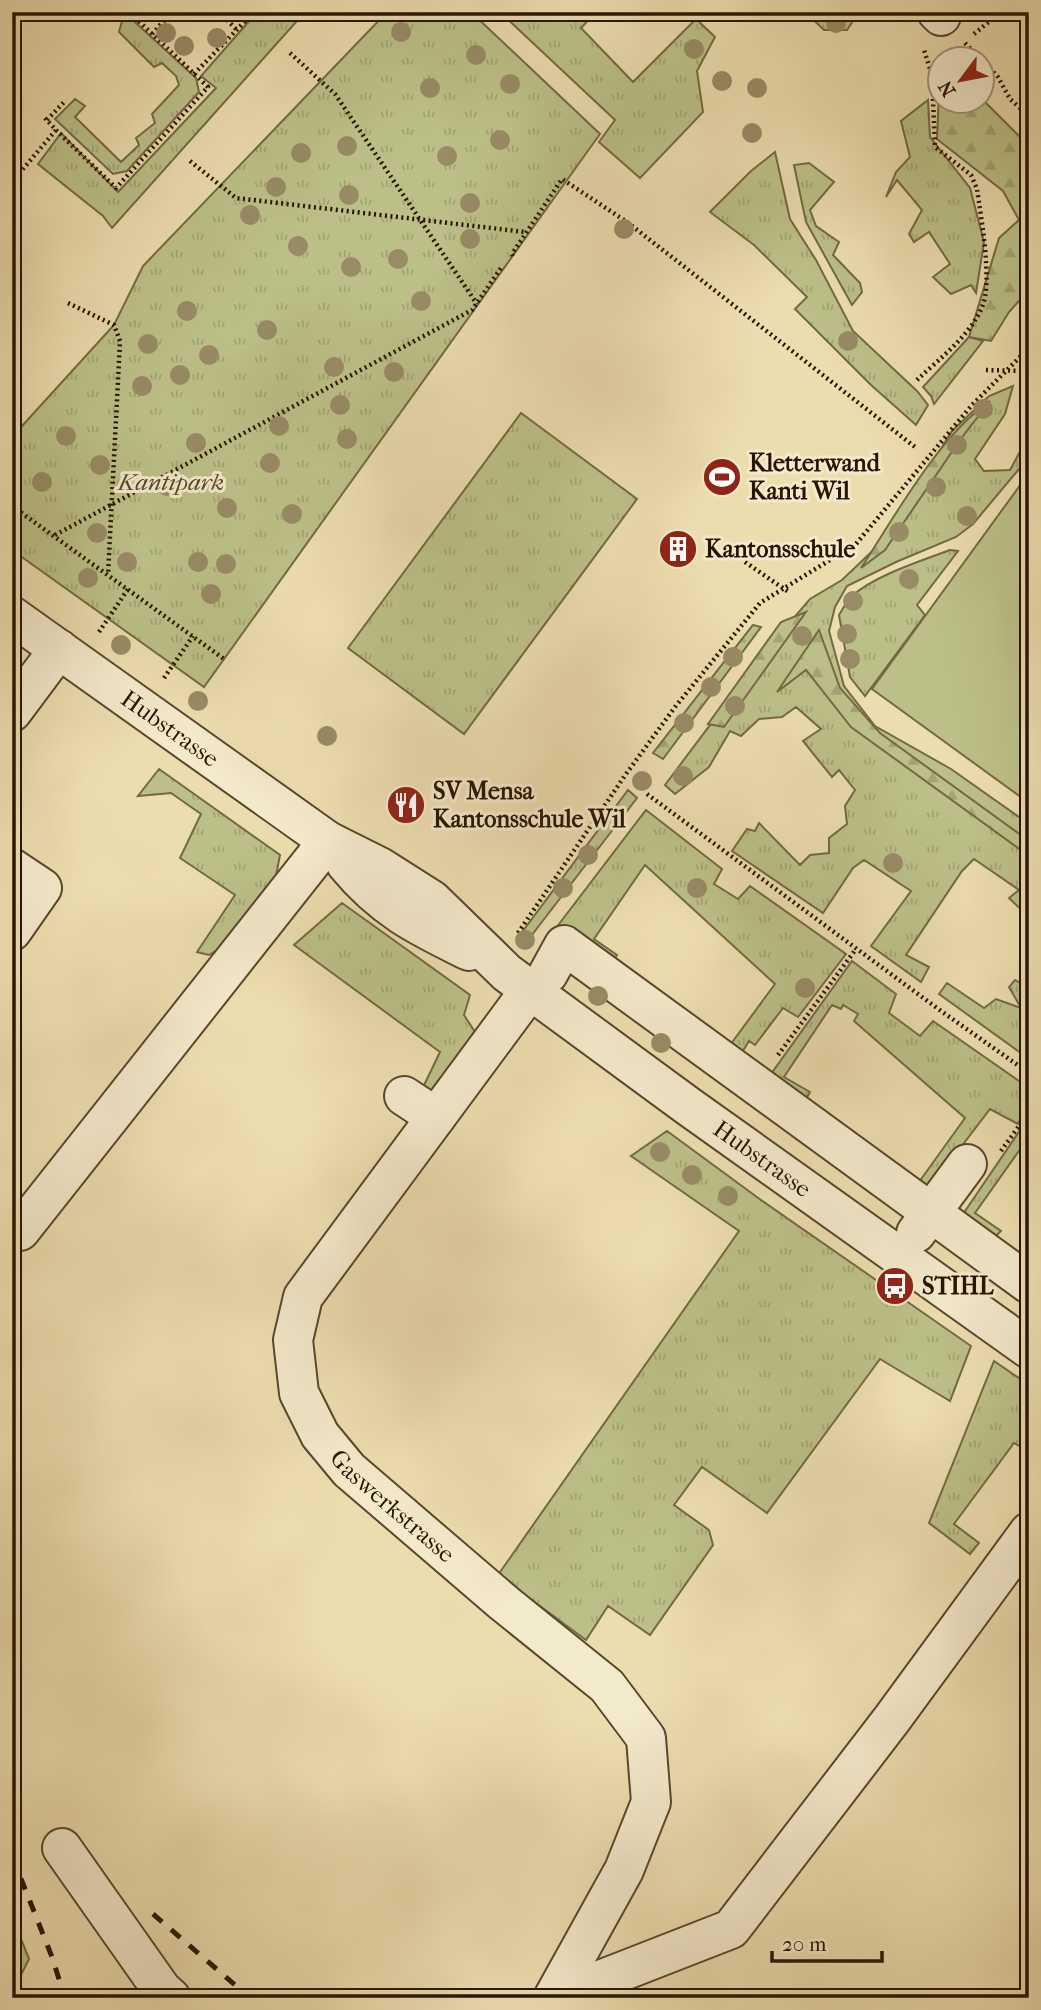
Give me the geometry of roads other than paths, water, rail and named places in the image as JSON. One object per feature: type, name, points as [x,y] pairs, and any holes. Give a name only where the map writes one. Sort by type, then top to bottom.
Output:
[{"type":"street","name":"Hubstrasse","points":[[12,616],[328,841],[366,888],[414,925],[504,953],[1029,1349]]},
{"type":"street","points":[[12,712],[59,649]]},
{"type":"street","points":[[20,1231],[328,841]]},
{"type":"street","points":[[12,868],[42,888],[12,931]]},
{"type":"street","name":"Gaswerkstrasse","points":[[554,1998],[624,1870],[652,1802],[646,1738],[607,1686],[504,1604],[349,1470],[320,1435],[299,1393],[293,1340],[303,1297],[564,946],[756,1085],[922,1225]]},
{"type":"street","points":[[404,1096],[436,1117]]},
{"type":"street","points":[[967,1164],[922,1225],[1029,1284]]},
{"type":"street","points":[[554,1998],[731,1929],[1022,1550]]},
{"type":"street","points":[[62,1848],[162,1990],[171,1998]]},
{"type":"railway","points":[[12,1856],[52,1957],[65,1998]]},
{"type":"railway","points":[[153,1914],[250,1998]]},
{"type":"place","name":"Kletterwand Kanti Wil","points":[[722,477]]},
{"type":"place","name":"Kantonsschule","points":[[678,549]]},
{"type":"place","name":"SV Mensa Kantonsschule Wil","points":[[406,805]]},
{"type":"place","name":"STIHL","points":[[895,1286]]},
{"type":"park label","name":"Kantipark","points":[[171,482]]}]
